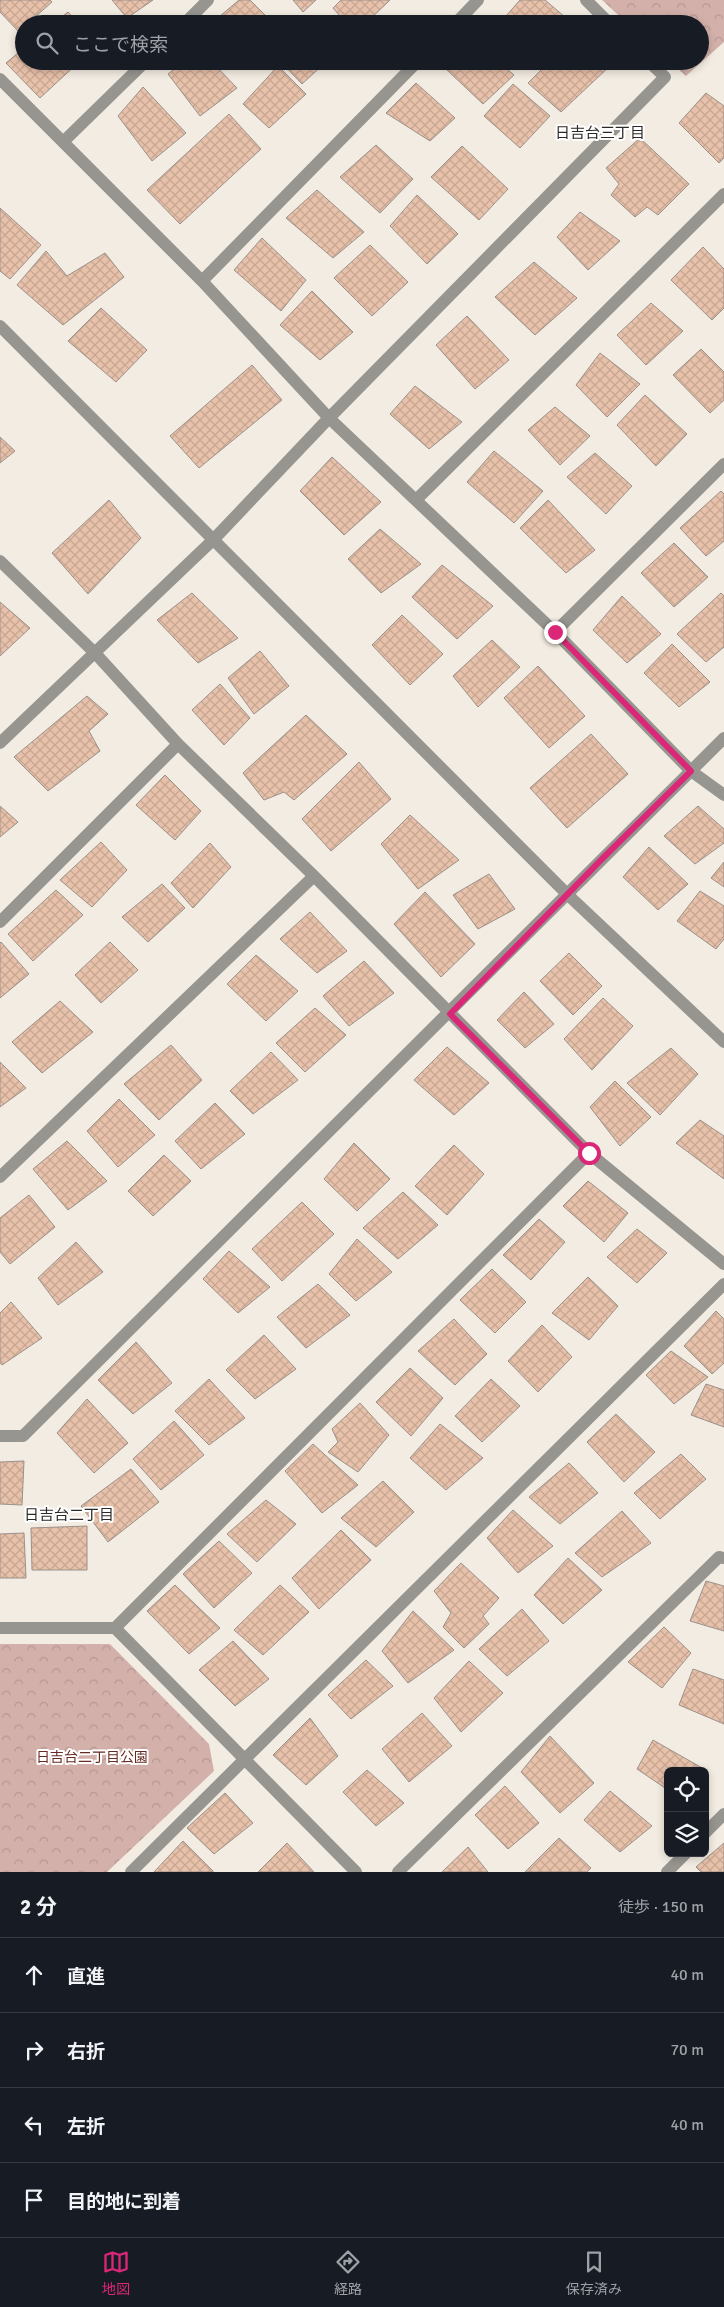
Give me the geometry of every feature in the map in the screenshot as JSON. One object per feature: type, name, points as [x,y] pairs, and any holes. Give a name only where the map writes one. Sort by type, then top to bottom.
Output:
[{"type":"street","points":[[193,15],[208,0]]},
{"type":"street","points":[[464,15],[478,0]]},
{"type":"street","points":[[586,0],[601,15]]},
{"type":"street","points":[[64,142],[137,70]]},
{"type":"street","points":[[202,281],[409,70]]},
{"type":"street","points":[[0,743],[214,539],[329,418],[665,77],[658,70]]},
{"type":"street","points":[[0,79],[202,281],[329,418],[555,632],[691,771],[724,795]]},
{"type":"street","points":[[416,500],[724,194]]},
{"type":"street","points":[[0,326],[567,894],[724,1042]]},
{"type":"street","points":[[555,632],[724,464]]},
{"type":"street","points":[[0,561],[95,653],[178,744],[314,876],[589,1153],[724,1264]]},
{"type":"street","points":[[0,1436],[23,1436],[450,1014],[567,894],[724,738]]},
{"type":"street","points":[[0,922],[178,744]]},
{"type":"street","points":[[0,1177],[314,876]]},
{"type":"street","points":[[0,1628],[114,1628],[589,1153]]},
{"type":"street","points":[[131,1872],[724,1284]]},
{"type":"street","points":[[398,1872],[719,1557],[724,1558]]},
{"type":"street","points":[[114,1628],[356,1872]]},
{"type":"street","points":[[709,1829],[724,1814]]},
{"type":"street","points":[[667,1872],[682,1857]]},
{"type":"green space","points":[[602,0],[724,0],[724,42],[709,55],[709,15],[618,15]]},
{"type":"green space","points":[[679,70],[693,70],[686,76]]},
{"type":"green space","name":"日吉台二丁目公園","points":[[0,1644],[110,1644],[209,1744],[214,1771],[107,1872],[0,1872]]},
{"type":"building","points":[[0,0],[50,0],[52,2],[37,15],[15,15],[15,28],[0,12]]},
{"type":"building","points":[[112,0],[153,0],[131,15],[124,15]]},
{"type":"building","points":[[239,0],[250,0],[265,15],[221,15]]},
{"type":"building","points":[[293,0],[316,0],[303,12]]},
{"type":"building","points":[[341,0],[390,0],[374,15],[339,15],[333,8]]},
{"type":"building","points":[[520,0],[545,0],[563,15],[507,15]]},
{"type":"building","points":[[15,56],[15,70],[70,70],[40,98],[6,63]]},
{"type":"building","points":[[173,70],[220,70],[237,88],[200,116],[168,74]]},
{"type":"building","points":[[274,70],[282,70],[306,94],[269,128],[243,104]]},
{"type":"building","points":[[289,70],[317,70],[302,84]]},
{"type":"building","points":[[447,70],[508,70],[514,75],[483,104]]},
{"type":"building","points":[[541,70],[606,70],[561,112],[528,83]]},
{"type":"building","points":[[416,83],[455,118],[430,141],[386,113]]},
{"type":"building","points":[[513,84],[550,116],[520,148],[484,116]]},
{"type":"building","points":[[143,87],[186,133],[152,161],[118,116]]},
{"type":"building","points":[[706,93],[724,106],[724,158],[719,163],[679,123]]},
{"type":"building","points":[[229,114],[261,149],[180,224],[147,190]]},
{"type":"building","points":[[640,138],[689,184],[658,215],[647,207],[635,217],[611,195],[619,184],[606,168]]},
{"type":"building","points":[[376,145],[413,179],[380,213],[340,177]]},
{"type":"building","points":[[462,146],[508,189],[479,220],[431,177]]},
{"type":"building","points":[[317,190],[364,232],[333,258],[286,218]]},
{"type":"building","points":[[417,195],[458,234],[427,264],[390,226]]},
{"type":"building","points":[[0,208],[41,245],[10,279],[0,271]]},
{"type":"building","points":[[580,212],[620,241],[588,270],[557,237]]},
{"type":"building","points":[[262,238],[306,280],[281,311],[234,270]]},
{"type":"building","points":[[370,245],[408,282],[372,316],[334,278]]},
{"type":"building","points":[[703,247],[724,269],[724,308],[712,320],[671,280]]},
{"type":"building","points":[[46,251],[67,276],[105,253],[124,277],[63,325],[17,285]]},
{"type":"building","points":[[534,262],[577,298],[535,335],[495,297]]},
{"type":"building","points":[[312,291],[353,332],[320,360],[280,325]]},
{"type":"building","points":[[651,303],[683,331],[646,365],[617,335]]},
{"type":"building","points":[[101,308],[147,350],[116,382],[68,341]]},
{"type":"building","points":[[467,316],[509,360],[475,389],[436,345]]},
{"type":"building","points":[[701,349],[724,372],[724,400],[710,413],[673,375]]},
{"type":"building","points":[[600,353],[640,384],[607,417],[576,385]]},
{"type":"building","points":[[252,365],[282,400],[199,468],[170,436]]},
{"type":"building","points":[[415,386],[462,422],[429,449],[390,414]]},
{"type":"building","points":[[645,395],[687,434],[656,466],[617,425]]},
{"type":"building","points":[[555,407],[590,436],[560,465],[528,430]]},
{"type":"building","points":[[0,437],[15,451],[0,463]]},
{"type":"building","points":[[494,451],[543,491],[514,523],[467,482]]},
{"type":"building","points":[[595,453],[632,486],[606,514],[567,477]]},
{"type":"building","points":[[332,457],[381,502],[344,535],[300,491]]},
{"type":"building","points":[[721,491],[724,494],[724,541],[706,556],[680,528]]},
{"type":"building","points":[[109,500],[141,538],[88,594],[52,553]]},
{"type":"building","points":[[548,500],[595,550],[566,573],[520,528]]},
{"type":"building","points":[[380,529],[421,564],[381,593],[348,559]]},
{"type":"building","points":[[674,543],[708,577],[674,607],[641,573]]},
{"type":"building","points":[[442,565],[493,606],[457,639],[412,597]]},
{"type":"building","points":[[192,593],[238,638],[198,663],[157,620]]},
{"type":"building","points":[[721,593],[724,596],[724,647],[706,662],[677,634]]},
{"type":"building","points":[[622,596],[661,634],[627,663],[593,630]]},
{"type":"building","points":[[0,602],[30,628],[0,656]]},
{"type":"building","points":[[402,615],[443,654],[410,685],[372,645]]},
{"type":"building","points":[[492,640],[520,667],[478,707],[453,676]]},
{"type":"building","points":[[672,644],[710,682],[679,707],[644,673]]},
{"type":"building","points":[[260,651],[289,686],[254,714],[228,678]]},
{"type":"building","points":[[538,666],[585,716],[549,748],[504,698]]},
{"type":"building","points":[[220,684],[250,718],[224,745],[192,710]]},
{"type":"building","points":[[87,696],[108,714],[89,731],[100,751],[48,791],[14,757]]},
{"type":"building","points":[[306,715],[347,754],[294,800],[284,792],[264,800],[243,773]]},
{"type":"building","points":[[591,734],[628,774],[567,828],[530,788]]},
{"type":"building","points":[[359,762],[391,799],[331,851],[302,819]]},
{"type":"building","points":[[165,775],[201,811],[175,840],[136,805]]},
{"type":"building","points":[[0,806],[18,822],[0,837]]},
{"type":"building","points":[[698,806],[724,829],[724,843],[695,864],[664,836]]},
{"type":"building","points":[[410,815],[459,860],[418,889],[381,844]]},
{"type":"building","points":[[101,842],[127,870],[92,907],[60,880]]},
{"type":"building","points":[[210,843],[231,867],[193,908],[171,883]]},
{"type":"building","points":[[649,847],[688,884],[658,910],[623,877]]},
{"type":"building","points":[[724,862],[724,887],[711,878]]},
{"type":"building","points":[[489,874],[515,909],[478,929],[453,895]]},
{"type":"building","points":[[162,884],[185,908],[148,942],[122,917]]},
{"type":"building","points":[[56,890],[83,915],[33,961],[8,934]]},
{"type":"building","points":[[700,891],[724,906],[724,939],[716,949],[677,921]]},
{"type":"building","points":[[425,892],[475,944],[441,977],[394,924]]},
{"type":"building","points":[[310,912],[347,951],[317,973],[280,939]]},
{"type":"building","points":[[110,942],[138,970],[101,1003],[75,975]]},
{"type":"building","points":[[0,943],[29,974],[0,998]]},
{"type":"building","points":[[569,953],[602,986],[573,1015],[540,981]]},
{"type":"building","points":[[256,955],[298,991],[266,1021],[227,984]]},
{"type":"building","points":[[364,961],[394,993],[349,1026],[323,996]]},
{"type":"building","points":[[524,992],[554,1024],[525,1048],[497,1020]]},
{"type":"building","points":[[603,998],[633,1026],[592,1070],[564,1039]]},
{"type":"building","points":[[60,1001],[93,1032],[42,1073],[12,1042]]},
{"type":"building","points":[[315,1008],[346,1035],[305,1072],[276,1043]]},
{"type":"building","points":[[171,1045],[202,1080],[159,1120],[124,1084]]},
{"type":"building","points":[[447,1047],[489,1083],[454,1115],[414,1080]]},
{"type":"building","points":[[671,1048],[698,1074],[660,1115],[627,1083]]},
{"type":"building","points":[[271,1052],[298,1080],[253,1114],[230,1091]]},
{"type":"building","points":[[0,1062],[26,1088],[0,1107]]},
{"type":"building","points":[[615,1081],[651,1117],[620,1146],[590,1107]]},
{"type":"building","points":[[119,1099],[155,1135],[118,1167],[87,1131]]},
{"type":"building","points":[[215,1103],[245,1134],[201,1169],[175,1141]]},
{"type":"building","points":[[700,1120],[724,1136],[724,1179],[676,1143]]},
{"type":"building","points":[[67,1141],[107,1181],[68,1210],[33,1169]]},
{"type":"building","points":[[354,1143],[390,1179],[357,1211],[324,1179]]},
{"type":"building","points":[[454,1145],[484,1174],[447,1215],[415,1186]]},
{"type":"building","points":[[164,1155],[191,1181],[153,1216],[128,1191]]},
{"type":"building","points":[[588,1181],[628,1213],[604,1242],[563,1206]]},
{"type":"building","points":[[403,1192],[438,1225],[398,1259],[363,1228]]},
{"type":"building","points":[[29,1195],[55,1227],[10,1264],[0,1252],[0,1218]]},
{"type":"building","points":[[302,1202],[334,1234],[282,1281],[252,1249]]},
{"type":"building","points":[[539,1219],[565,1242],[531,1280],[503,1255]]},
{"type":"building","points":[[637,1229],[667,1253],[637,1283],[607,1257]]},
{"type":"building","points":[[357,1239],[392,1272],[356,1301],[329,1274]]},
{"type":"building","points":[[76,1242],[103,1272],[58,1305],[38,1278]]},
{"type":"building","points":[[229,1251],[270,1287],[238,1313],[203,1279]]},
{"type":"building","points":[[492,1269],[526,1302],[495,1333],[460,1300]]},
{"type":"building","points":[[588,1277],[618,1306],[589,1340],[552,1313]]},
{"type":"building","points":[[318,1284],[350,1315],[306,1348],[277,1317]]},
{"type":"building","points":[[11,1302],[42,1338],[2,1365],[0,1363],[0,1313]]},
{"type":"building","points":[[716,1311],[724,1319],[724,1363],[712,1374],[684,1346]]},
{"type":"building","points":[[454,1319],[487,1354],[455,1385],[418,1351]]},
{"type":"building","points":[[542,1325],[572,1357],[538,1392],[508,1361]]},
{"type":"building","points":[[264,1335],[296,1369],[255,1399],[226,1370]]},
{"type":"building","points":[[136,1342],[172,1383],[133,1414],[98,1380]]},
{"type":"building","points":[[671,1351],[708,1377],[674,1404],[646,1375]]},
{"type":"building","points":[[410,1368],[443,1398],[411,1436],[376,1402]]},
{"type":"building","points":[[209,1379],[245,1418],[209,1445],[175,1411]]},
{"type":"building","points":[[491,1379],[520,1406],[482,1442],[455,1416]]},
{"type":"building","points":[[706,1384],[724,1390],[724,1427],[691,1415]]},
{"type":"building","points":[[87,1399],[128,1443],[94,1473],[57,1433]]},
{"type":"building","points":[[360,1403],[389,1435],[358,1472],[328,1452],[338,1442],[332,1429]]},
{"type":"building","points":[[616,1414],[655,1452],[624,1482],[587,1442]]},
{"type":"building","points":[[174,1421],[204,1455],[161,1490],[133,1459]]},
{"type":"building","points":[[440,1424],[483,1458],[446,1490],[410,1458]]},
{"type":"building","points":[[313,1444],[358,1485],[322,1513],[285,1471]]},
{"type":"building","points":[[681,1454],[706,1479],[660,1519],[634,1493]]},
{"type":"building","points":[[24,1461],[22,1505],[0,1504],[0,1462]]},
{"type":"building","points":[[569,1463],[598,1493],[560,1524],[529,1497]]},
{"type":"building","points":[[131,1469],[159,1502],[108,1542],[81,1506]]},
{"type":"building","points":[[383,1481],[414,1512],[376,1547],[341,1518]]},
{"type":"building","points":[[266,1500],[296,1524],[257,1562],[227,1534]]},
{"type":"building","points":[[513,1510],[553,1546],[518,1573],[487,1538]]},
{"type":"building","points":[[622,1511],[651,1543],[602,1577],[575,1553]]},
{"type":"building","points":[[87,1526],[87,1570],[32,1570],[31,1528]]},
{"type":"building","points":[[341,1530],[371,1560],[319,1609],[292,1578]]},
{"type":"building","points":[[24,1533],[26,1578],[0,1578],[0,1534]]},
{"type":"building","points":[[219,1541],[252,1573],[214,1608],[183,1574]]},
{"type":"building","points":[[568,1558],[602,1590],[563,1624],[534,1595]]},
{"type":"building","points":[[461,1563],[499,1598],[483,1616],[489,1624],[464,1648],[443,1627],[451,1613],[434,1591]]},
{"type":"building","points":[[706,1581],[724,1586],[724,1631],[690,1621]]},
{"type":"building","points":[[175,1585],[220,1628],[189,1654],[147,1611]]},
{"type":"building","points":[[280,1585],[309,1612],[263,1655],[234,1630]]},
{"type":"building","points":[[522,1609],[549,1641],[507,1676],[479,1649]]},
{"type":"building","points":[[413,1611],[454,1650],[408,1683],[382,1651]]},
{"type":"building","points":[[664,1627],[691,1653],[662,1688],[628,1662]]},
{"type":"building","points":[[233,1641],[269,1679],[235,1706],[199,1670]]},
{"type":"building","points":[[366,1660],[393,1686],[351,1719],[328,1695]]},
{"type":"building","points":[[469,1661],[503,1693],[461,1732],[434,1698]]},
{"type":"building","points":[[693,1669],[724,1680],[724,1724],[679,1705]]},
{"type":"building","points":[[422,1713],[452,1746],[409,1782],[382,1749]]},
{"type":"building","points":[[310,1718],[338,1756],[306,1785],[273,1755]]},
{"type":"building","points":[[550,1736],[594,1783],[560,1813],[521,1772]]},
{"type":"building","points":[[653,1740],[700,1767],[664,1767],[664,1787],[637,1769]]},
{"type":"building","points":[[367,1770],[404,1803],[376,1826],[343,1792]]},
{"type":"building","points":[[505,1786],[539,1823],[508,1849],[475,1815]]},
{"type":"building","points":[[610,1791],[652,1826],[620,1852],[584,1820]]},
{"type":"building","points":[[225,1793],[253,1823],[214,1854],[187,1828]]},
{"type":"building","points":[[559,1838],[591,1868],[587,1872],[525,1872]]},
{"type":"building","points":[[183,1841],[213,1871],[213,1872],[154,1872]]},
{"type":"building","points":[[287,1843],[314,1872],[258,1872]]},
{"type":"building","points":[[724,1843],[724,1872],[701,1872],[696,1867]]},
{"type":"building","points":[[468,1847],[488,1872],[442,1872]]},
{"type":"district","name":"日吉台三丁目","points":[[600,133]]},
{"type":"district","name":"日吉台二丁目","points":[[69,1515]]},
{"type":"route","points":[[555,632],[691,771],[450,1014],[589,1153]]}]
